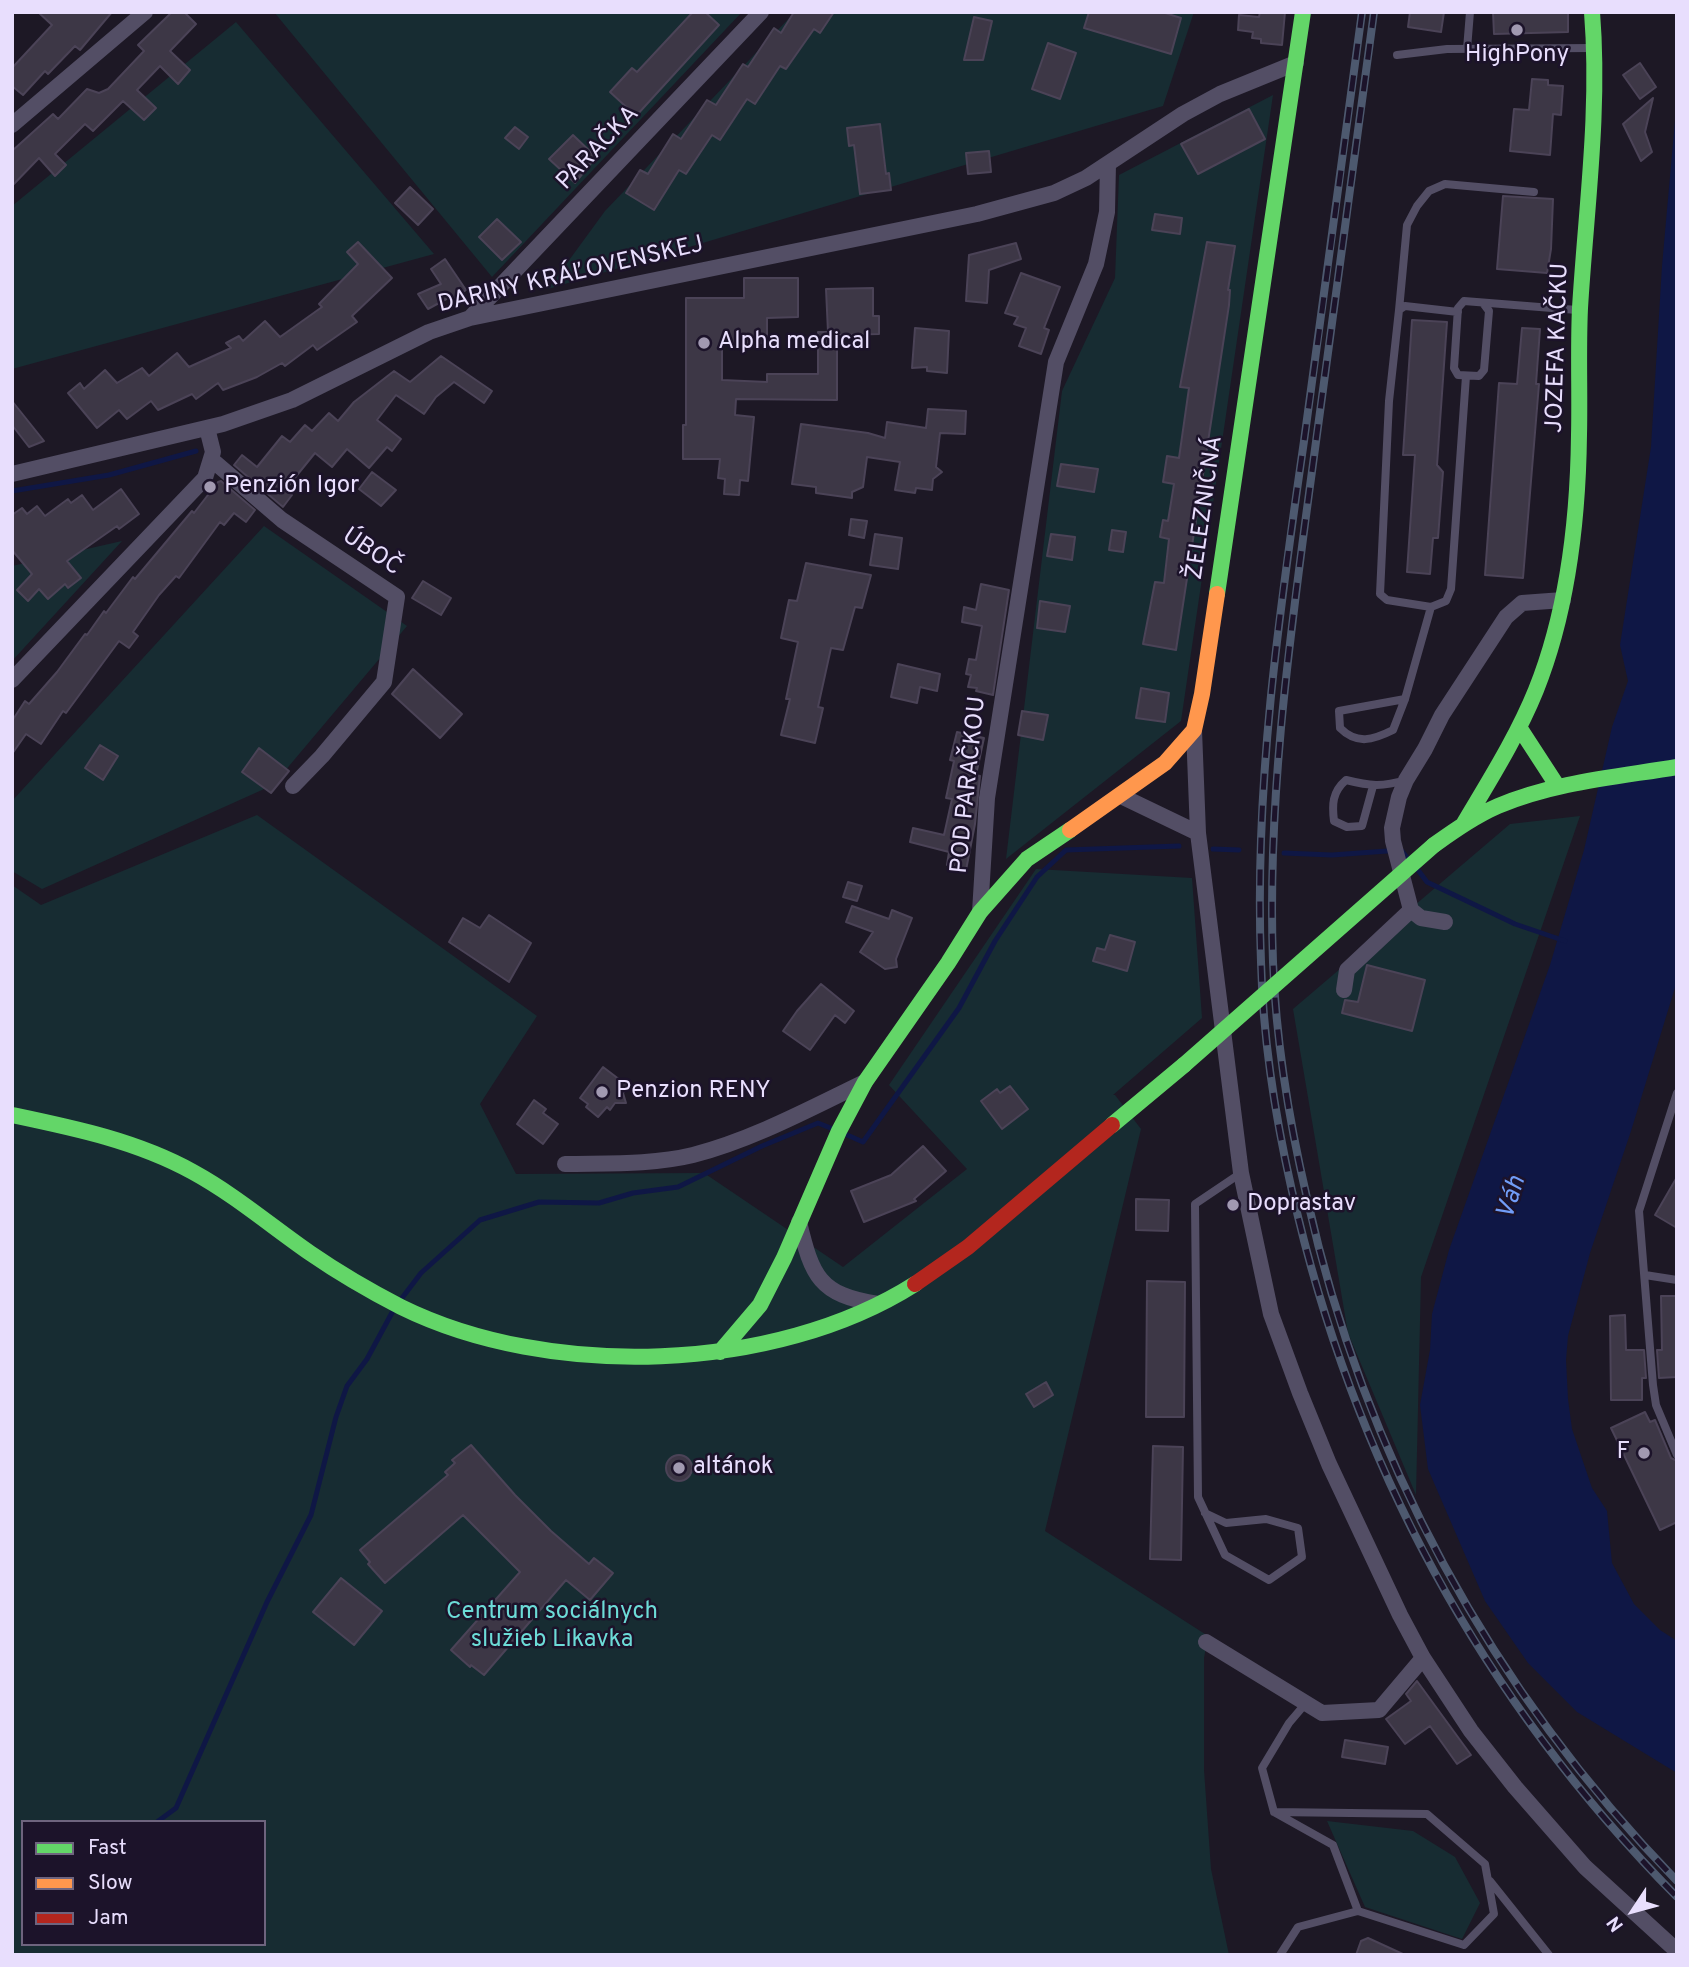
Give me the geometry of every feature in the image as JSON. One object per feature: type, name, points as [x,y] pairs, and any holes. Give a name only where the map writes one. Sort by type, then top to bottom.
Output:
[{"type":"street","points":[[12,125],[145,12]]},
{"type":"street","name":"PARAČKA","points":[[470,318],[761,12]]},
{"type":"street","name":"ŽELEZNIČNÁ","points":[[980,912],[1027,859],[1165,763],[1194,730],[1202,694],[1303,12]]},
{"type":"street","name":"JOZEFA KAČKU","points":[[1463,825],[1519,727],[1548,657],[1569,567],[1579,451],[1580,310],[1595,114],[1596,48],[1592,12]]},
{"type":"street","name":"DARINY KRÁĽOVENSKEJ","points":[[12,474],[207,428],[292,400],[429,332],[470,318],[977,214],[1054,193],[1086,178],[1183,114],[1220,94],[1296,63]]},
{"type":"street","name":"POD PARAČKOU","points":[[720,1352],[760,1304],[785,1258],[839,1131],[865,1082],[980,912],[987,798],[1056,362],[1096,264],[1107,212],[1108,164]]},
{"type":"street","points":[[12,680],[205,478],[213,452],[207,428]]},
{"type":"street","name":"ÚBOČ","points":[[211,458],[282,520],[397,597],[384,682],[293,786]]},
{"type":"street","points":[[1445,922],[1421,918],[1411,910],[1395,854],[1392,828],[1394,813],[1405,780],[1442,715],[1506,617],[1522,603],[1563,600]]},
{"type":"street","points":[[1519,727],[1528,747],[1558,787]]},
{"type":"street","points":[[1194,730],[1198,833],[1241,1173],[1271,1314],[1300,1393],[1329,1464],[1423,1658],[1471,1731],[1515,1787],[1585,1867],[1677,1951]]},
{"type":"street","points":[[12,1115],[97,1134],[173,1162],[216,1185],[282,1235],[349,1278],[454,1329],[529,1349],[617,1357],[720,1352],[792,1337],[880,1305],[934,1272],[968,1247],[1184,1065],[1434,845],[1463,825],[1497,806],[1532,793],[1677,767]]},
{"type":"street","points":[[1121,796],[1198,833]]},
{"type":"street","points":[[1344,990],[1347,970],[1411,910]]},
{"type":"street","points":[[565,1164],[641,1161],[692,1155],[771,1128],[865,1082]]},
{"type":"street","points":[[799,1222],[808,1260],[825,1286],[848,1300],[880,1305]]},
{"type":"street","points":[[1206,1642],[1322,1713],[1378,1710],[1423,1658]]},
{"type":"lane","points":[[1467,49],[1470,12]]},
{"type":"lane","points":[[1397,55],[1447,49],[1596,48]]},
{"type":"lane","points":[[1466,376],[1451,589],[1446,601],[1431,607],[1387,600],[1380,594],[1390,401],[1407,225],[1429,191],[1445,184],[1534,192]]},
{"type":"lane","points":[[1483,303],[1489,311],[1484,370],[1479,376],[1458,375],[1454,368],[1458,312],[1464,301],[1580,310]]},
{"type":"lane","points":[[1399,310],[1405,306],[1458,312]]},
{"type":"lane","points":[[1405,699],[1339,711],[1340,728],[1349,737],[1373,740],[1393,730],[1405,699],[1431,607]]},
{"type":"lane","points":[[1373,786],[1362,827],[1347,827],[1334,821],[1332,804],[1338,787],[1346,780],[1384,786],[1405,780]]},
{"type":"lane","points":[[1677,1093],[1639,1211],[1656,1405],[1677,1455]]},
{"type":"lane","points":[[1205,1513],[1226,1522],[1266,1519],[1298,1528],[1302,1557],[1269,1580],[1225,1555],[1205,1513],[1198,1496],[1195,1204],[1241,1173]]},
{"type":"lane","points":[[1645,1275],[1677,1280]]},
{"type":"lane","points":[[1306,1703],[1289,1724],[1262,1768],[1275,1812],[1333,1845],[1358,1911]]},
{"type":"lane","points":[[1275,1812],[1427,1814],[1485,1864],[1494,1914],[1464,1945],[1358,1911],[1298,1927],[1280,1955]]},
{"type":"lane","points":[[1488,1879],[1549,1955]]},
{"type":"green space","points":[[274,12],[742,12],[492,277]]},
{"type":"green space","points":[[795,12],[1194,12],[1163,106],[548,289],[605,211]]},
{"type":"green space","points":[[236,22],[434,254],[12,369],[12,206]]},
{"type":"green space","points":[[1273,95],[1181,721],[1006,859],[1062,391],[1115,278],[1119,175]]},
{"type":"green space","points":[[264,526],[407,626],[273,785],[42,889],[12,871],[12,801]]},
{"type":"green space","points":[[122,541],[12,661],[12,566]]},
{"type":"green space","name":"Centrum sociálnych služieb Likavka","points":[[257,815],[537,1016],[480,1104],[516,1174],[704,1173],[843,1267],[967,1169],[889,1085],[1036,869],[1192,878],[1202,1018],[1113,1095],[1141,1129],[1045,1531],[1208,1636],[1204,1658],[1204,1770],[1211,1869],[1229,1955],[12,1955],[12,885],[41,905]]},
{"type":"green space","points":[[1580,816],[1421,1277],[1416,1495],[1348,1333],[1293,1009],[1510,824]]},
{"type":"green space","points":[[1327,1821],[1413,1831],[1455,1857],[1480,1903],[1462,1939],[1365,1907]]},
{"type":"water","name":"Váh","points":[[1677,98],[1677,981],[1590,1253],[1568,1336],[1566,1360],[1572,1429],[1592,1488],[1607,1511],[1612,1563],[1634,1604],[1660,1630],[1677,1641],[1677,1773],[1577,1712],[1528,1663],[1485,1601],[1428,1469],[1420,1405],[1430,1350],[1432,1314],[1449,1250],[1550,965],[1584,850],[1612,727],[1628,681],[1620,645],[1651,447],[1662,266]]},
{"type":"building","points":[[38,12],[112,12],[80,50],[75,46],[48,74],[45,71],[23,95],[12,86],[12,68],[52,25]]},
{"type":"building","points":[[172,12],[184,12],[196,24],[170,51],[190,70],[178,84],[160,66],[137,90],[156,108],[144,120],[123,101],[93,131],[85,124],[55,154],[66,165],[55,176],[39,158],[12,186],[12,151],[53,114],[58,119],[87,89],[99,93],[108,89],[144,51],[138,45]]},
{"type":"building","points":[[693,12],[705,12],[719,25],[636,116],[610,92],[632,68],[637,72]]},
{"type":"building","points":[[794,12],[834,12],[820,33],[814,29],[786,69],[780,66],[755,104],[747,99],[720,140],[712,135],[686,174],[679,170],[654,210],[626,193],[640,170],[648,174],[673,134],[681,139],[707,100],[716,105],[743,64],[748,67],[774,28],[781,33]]},
{"type":"building","points":[[1089,12],[1162,12],[1181,18],[1171,54],[1084,28]]},
{"type":"building","points":[[1260,12],[1285,12],[1282,45],[1261,43],[1261,39],[1252,38],[1253,32],[1238,30],[1239,15],[1259,17]]},
{"type":"building","points":[[1410,12],[1444,12],[1441,32],[1408,27]]},
{"type":"building","points":[[1493,12],[1568,12],[1568,32],[1494,34]]},
{"type":"building","points":[[974,17],[992,21],[983,60],[964,60]]},
{"type":"building","points":[[1048,43],[1076,53],[1060,99],[1032,89]]},
{"type":"building","points":[[1640,63],[1656,87],[1640,99],[1623,75]]},
{"type":"building","points":[[1532,79],[1548,80],[1548,85],[1563,86],[1561,115],[1553,114],[1550,155],[1510,151],[1514,109],[1529,110]]},
{"type":"building","points":[[1653,98],[1645,132],[1652,152],[1641,161],[1623,124]]},
{"type":"building","points":[[1249,109],[1265,139],[1198,174],[1181,144]]},
{"type":"building","points":[[880,124],[886,174],[889,173],[891,190],[860,194],[854,145],[849,146],[847,128]]},
{"type":"building","points":[[515,127],[528,137],[519,149],[505,138]]},
{"type":"building","points":[[573,135],[596,157],[575,183],[549,159]]},
{"type":"building","points":[[989,151],[991,172],[968,174],[966,153]]},
{"type":"building","points":[[410,187],[433,209],[418,225],[395,203]]},
{"type":"building","points":[[1503,196],[1553,199],[1547,273],[1497,269]]},
{"type":"building","points":[[1155,214],[1182,218],[1180,234],[1152,230]]},
{"type":"building","points":[[497,219],[521,242],[502,260],[479,237]]},
{"type":"building","points":[[358,242],[392,278],[352,316],[357,322],[317,350],[313,345],[285,366],[282,363],[257,377],[223,390],[218,383],[196,399],[192,394],[158,410],[151,401],[127,419],[119,410],[97,428],[68,393],[80,383],[84,389],[105,370],[117,383],[142,368],[149,376],[177,353],[189,367],[231,348],[226,343],[239,336],[243,341],[265,321],[280,337],[322,307],[319,304],[358,264],[347,252]]},
{"type":"building","points":[[1207,242],[1235,246],[1228,290],[1229,305],[1176,650],[1143,644],[1155,582],[1164,583],[1169,539],[1160,537],[1163,520],[1168,521],[1174,484],[1163,482],[1167,456],[1179,458],[1189,388],[1180,387]]},
{"type":"building","points":[[1016,243],[1021,259],[989,270],[987,303],[966,301],[969,255]]},
{"type":"building","points":[[445,259],[466,290],[452,300],[450,297],[428,309],[418,294],[441,284],[431,269]]},
{"type":"building","points":[[1021,273],[1060,287],[1044,328],[1049,330],[1041,354],[1019,346],[1026,328],[1014,324],[1018,317],[1005,313]]},
{"type":"building","points":[[744,278],[798,278],[798,317],[767,318],[767,343],[722,344],[722,380],[767,382],[767,374],[818,374],[818,332],[828,332],[826,289],[873,288],[873,316],[879,316],[879,334],[837,335],[837,400],[736,399],[735,415],[754,417],[748,481],[740,480],[739,495],[724,494],[725,479],[718,478],[720,459],[683,459],[683,425],[686,425],[686,298],[744,298]]},
{"type":"building","points":[[1412,320],[1447,322],[1437,465],[1443,472],[1438,538],[1433,538],[1430,574],[1407,572],[1415,455],[1403,455]]},
{"type":"building","points":[[915,328],[949,331],[947,373],[927,371],[927,367],[912,368]]},
{"type":"building","points":[[1522,328],[1540,329],[1536,384],[1539,384],[1523,578],[1485,575],[1499,383],[1517,384]]},
{"type":"building","points":[[441,356],[492,391],[484,403],[454,382],[436,397],[424,414],[396,395],[377,420],[401,439],[392,451],[387,447],[369,468],[347,449],[332,467],[315,453],[285,490],[292,495],[283,507],[234,465],[242,455],[257,467],[282,436],[290,442],[305,425],[312,431],[329,413],[338,421],[354,402],[394,371],[410,382]]},
{"type":"building","points":[[12,401],[44,441],[29,447],[12,425]]},
{"type":"building","points":[[928,409],[966,411],[965,434],[940,433],[936,467],[942,472],[933,479],[932,490],[916,488],[915,493],[895,490],[900,462],[867,457],[863,487],[852,492],[852,498],[816,493],[816,487],[792,484],[801,424],[868,433],[885,438],[887,422],[926,428]]},
{"type":"building","points":[[1061,464],[1098,469],[1094,492],[1057,486]]},
{"type":"building","points":[[372,472],[396,490],[381,506],[359,489]]},
{"type":"building","points":[[221,481],[255,510],[246,522],[234,513],[224,525],[220,522],[179,578],[176,576],[159,595],[133,632],[138,636],[129,648],[119,641],[66,713],[63,711],[41,744],[26,734],[12,754],[12,721],[25,701],[29,704],[133,577],[135,579]]},
{"type":"building","points":[[121,489],[139,514],[67,561],[81,578],[68,588],[65,584],[48,599],[39,589],[28,601],[17,590],[32,574],[12,550],[12,515],[22,508],[27,514],[37,506],[45,516],[68,499],[71,503],[82,495],[93,510]]},
{"type":"building","points":[[851,519],[867,521],[864,538],[849,535]]},
{"type":"building","points":[[1112,530],[1126,532],[1123,552],[1109,550]]},
{"type":"building","points":[[875,534],[902,538],[898,569],[870,565]]},
{"type":"building","points":[[1051,534],[1075,537],[1072,560],[1047,556]]},
{"type":"building","points":[[806,563],[871,575],[862,608],[855,607],[843,650],[831,648],[818,707],[823,708],[815,743],[781,735],[790,699],[786,699],[798,642],[781,638],[789,600],[797,601]]},
{"type":"building","points":[[423,581],[451,598],[441,615],[412,598]]},
{"type":"building","points":[[981,584],[1009,590],[993,695],[968,687],[971,675],[966,674],[969,659],[976,660],[982,626],[962,622],[964,607],[976,610]]},
{"type":"building","points":[[1040,601],[1070,606],[1065,632],[1037,628]]},
{"type":"building","points":[[898,664],[940,674],[937,691],[920,687],[917,703],[891,697]]},
{"type":"building","points":[[413,669],[462,714],[440,738],[392,694]]},
{"type":"building","points":[[1141,688],[1169,693],[1165,722],[1136,718]]},
{"type":"building","points":[[1022,711],[1048,715],[1043,740],[1018,735]]},
{"type":"building","points":[[957,732],[984,738],[976,775],[980,776],[975,824],[966,870],[947,865],[949,852],[910,842],[913,828],[944,835],[952,799],[946,798],[954,761],[950,760]]},
{"type":"building","points":[[100,745],[118,756],[103,780],[85,768]]},
{"type":"building","points":[[259,748],[289,771],[271,793],[242,772]]},
{"type":"building","points":[[848,882],[862,886],[857,901],[843,897]]},
{"type":"building","points":[[852,906],[889,919],[892,910],[912,918],[896,959],[897,967],[885,969],[860,952],[873,932],[846,922]]},
{"type":"building","points":[[489,915],[531,943],[509,982],[449,942],[463,918],[480,928]]},
{"type":"building","points":[[1110,935],[1135,942],[1127,971],[1093,961],[1097,948],[1105,950]]},
{"type":"building","points":[[1367,965],[1425,980],[1412,1031],[1342,1013],[1345,1000],[1358,1002]]},
{"type":"building","points":[[821,984],[854,1011],[845,1023],[835,1015],[810,1050],[783,1031]]},
{"type":"building","points":[[603,1067],[628,1086],[623,1093],[626,1103],[615,1103],[610,1110],[607,1107],[598,1117],[580,1098]]},
{"type":"building","points":[[1010,1086],[1028,1109],[1002,1129],[981,1101],[997,1089],[1000,1093]]},
{"type":"building","points":[[534,1100],[546,1109],[543,1113],[558,1124],[543,1144],[517,1124]]},
{"type":"building","points":[[923,1146],[946,1171],[914,1199],[916,1201],[864,1222],[851,1191],[891,1175]]},
{"type":"building","points":[[1677,1177],[1677,1228],[1655,1215]]},
{"type":"building","points":[[1136,1199],[1169,1200],[1168,1231],[1136,1230]]},
{"type":"building","points":[[1147,1281],[1185,1282],[1184,1417],[1146,1417]]},
{"type":"building","points":[[1661,1296],[1677,1296],[1677,1377],[1659,1378],[1657,1350],[1662,1350]]},
{"type":"building","points":[[1625,1315],[1626,1350],[1644,1350],[1646,1378],[1642,1378],[1642,1400],[1611,1400],[1610,1316]]},
{"type":"building","points":[[1046,1382],[1053,1395],[1034,1407],[1026,1394]]},
{"type":"building","name":"F","points":[[1645,1412],[1650,1422],[1655,1420],[1671,1458],[1677,1461],[1677,1522],[1660,1530],[1611,1428]]},
{"type":"building","points":[[471,1445],[551,1531],[589,1564],[594,1558],[613,1573],[590,1600],[566,1580],[484,1675],[451,1650],[520,1572],[463,1515],[385,1583],[360,1550],[448,1475],[445,1472],[455,1463],[452,1460]]},
{"type":"building","points":[[1153,1446],[1183,1447],[1181,1560],[1150,1559]]},
{"type":"building","name":"altánok","points":[[679,1455],[688,1459],[692,1468],[688,1477],[679,1481],[670,1477],[666,1468],[670,1459]]},
{"type":"building","points":[[341,1578],[382,1611],[354,1645],[313,1612]]},
{"type":"building","points":[[1417,1681],[1471,1755],[1457,1764],[1430,1726],[1405,1744],[1386,1719],[1411,1701],[1406,1694]]},
{"type":"building","points":[[1345,1740],[1388,1747],[1385,1764],[1342,1757]]},
{"type":"building","points":[[1368,1938],[1405,1955],[1356,1955],[1361,1941]]},
{"type":"waterway","points":[[12,491],[109,475],[196,451]]},
{"type":"waterway","points":[[845,1134],[863,1142],[959,1008],[995,941],[1037,877],[1066,850],[1179,846]]},
{"type":"waterway","points":[[1213,849],[1239,850]]},
{"type":"waterway","points":[[1284,853],[1332,855],[1401,850],[1409,860]]},
{"type":"waterway","points":[[1418,870],[1427,882],[1515,924],[1565,941]]},
{"type":"waterway","points":[[402,1298],[421,1273],[480,1220],[539,1202],[599,1203],[633,1193],[678,1187],[762,1146],[818,1123],[833,1129]]},
{"type":"waterway","points":[[160,1820],[176,1808],[267,1602],[311,1515],[336,1417],[347,1386],[367,1359],[394,1309]]},
{"type":"railway","points":[[1362,12],[1270,701],[1261,831],[1260,896],[1264,1020],[1275,1106],[1292,1191],[1318,1291],[1350,1388],[1389,1481],[1434,1571],[1486,1658],[1543,1741],[1607,1821],[1677,1897]]},
{"type":"railway","points":[[1374,12],[1281,724],[1273,843],[1273,962],[1280,1052],[1289,1111],[1307,1198],[1332,1294],[1363,1387],[1400,1477],[1444,1565],[1494,1649],[1549,1730],[1610,1808],[1677,1881]]},
{"type":"traffic: fast","points":[[1217,594],[1303,12]]},
{"type":"traffic: fast","points":[[1463,825],[1511,742],[1536,690],[1556,628],[1569,565],[1578,467],[1580,308],[1593,123],[1592,12]]},
{"type":"traffic: fast","points":[[1519,727],[1558,787]]},
{"type":"traffic: fast","points":[[1434,845],[1481,814],[1520,798],[1586,781],[1677,767]]},
{"type":"traffic: fast","points":[[720,1352],[760,1305],[784,1258],[839,1131],[865,1082],[980,912],[1027,859],[1070,830]]},
{"type":"traffic: fast","points":[[1184,1065],[1434,845]]},
{"type":"traffic: fast","points":[[1112,1125],[1184,1065]]},
{"type":"traffic: fast","points":[[12,1115],[105,1137],[172,1161],[224,1191],[321,1260],[389,1301],[460,1331],[524,1347],[592,1355],[661,1356],[730,1350],[796,1335],[859,1314],[915,1284]]},
{"type":"traffic: slow","points":[[1070,830],[1165,763],[1194,730],[1217,594]]},
{"type":"traffic: jam","points":[[915,1284],[968,1247],[1112,1125]]},
{"type":"place","name":"HighPony","points":[[1517,30]]},
{"type":"place","name":"Alpha medical","points":[[704,343]]},
{"type":"place","name":"Penzión Igor","points":[[210,487]]},
{"type":"place","name":"Penzion RENY","points":[[602,1092]]},
{"type":"place","name":"Doprastav","points":[[1233,1205]]},
{"type":"place","name":"F","points":[[1644,1453]]},
{"type":"place","name":"altánok","points":[[679,1468]]}]
